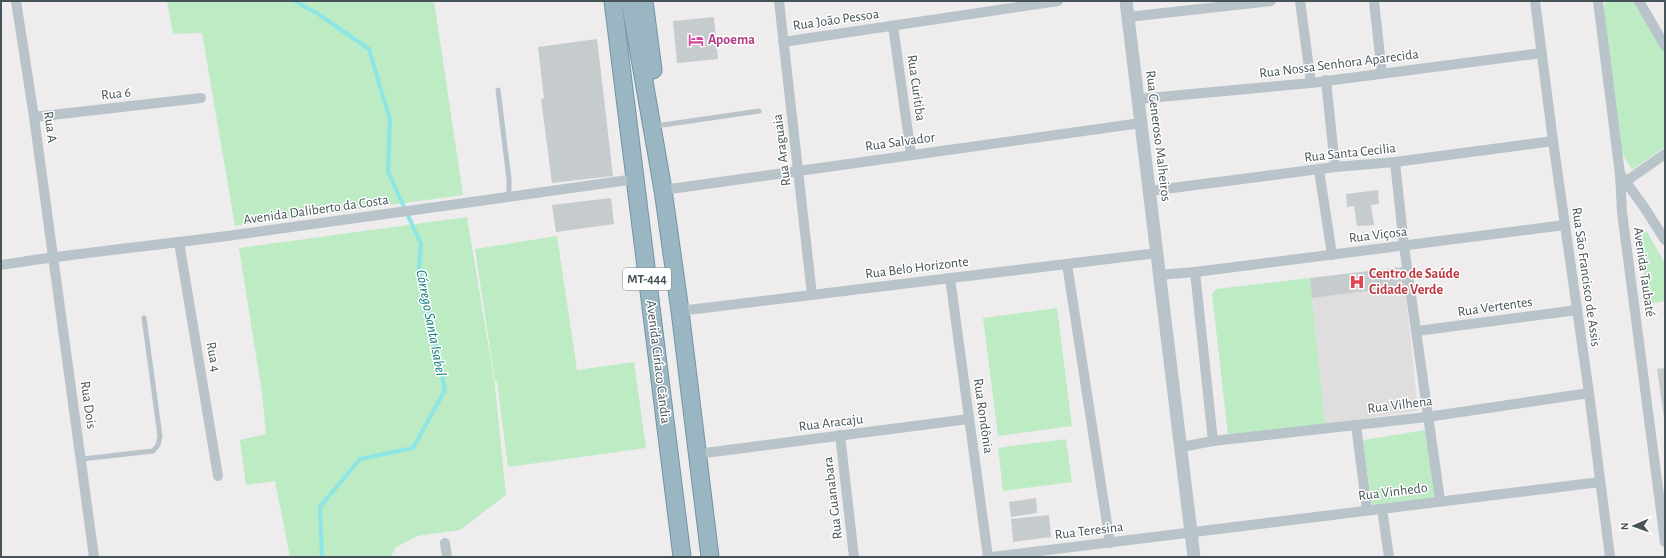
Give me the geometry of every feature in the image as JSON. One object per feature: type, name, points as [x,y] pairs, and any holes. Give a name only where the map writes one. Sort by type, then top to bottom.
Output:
[{"type":"highway","name":"Avenida Ciríaco Cândia","points":[[613,1],[682,557]]},
{"type":"highway","points":[[630,1],[658,162]]},
{"type":"highway","name":"MT-444","points":[[644,1],[654,75],[658,162]]},
{"type":"highway","name":"Avenida Ciríaco Cândia","points":[[658,162],[680,311],[710,557]]},
{"type":"street","name":"Rua A","points":[[16,1],[54,256]]},
{"type":"street","name":"Rua Araguaia","points":[[779,1],[812,295]]},
{"type":"street","name":"Rua João Pessoa","points":[[783,42],[1058,1]]},
{"type":"street","name":"Rua Generoso Malheiros","points":[[1126,1],[1194,557]]},
{"type":"street","points":[[1128,17],[1271,1]]},
{"type":"street","points":[[1300,1],[1311,82]]},
{"type":"street","points":[[1374,1],[1382,74]]},
{"type":"street","name":"Rua São Francisco de Assis","points":[[1535,1],[1610,557]]},
{"type":"street","points":[[1639,1],[1665,46]]},
{"type":"street","name":"Avenida Taubaté","points":[[1600,2],[1622,178],[1622,212],[1665,542]]},
{"type":"street","name":"Rua Curitiba","points":[[893,26],[911,154]]},
{"type":"street","name":"Rua Nossa Senhora Aparecida","points":[[1138,100],[1382,74],[1542,53]]},
{"type":"street","points":[[1326,80],[1335,167]]},
{"type":"street","name":"Rua 6","points":[[34,117],[201,98]]},
{"type":"street","name":"Rua Salvador","points":[[663,190],[911,154],[1141,123]]},
{"type":"street","name":"Rua Santa Cecilia","points":[[1149,191],[1335,167],[1395,162],[1553,141]]},
{"type":"street","points":[[1665,154],[1622,178],[1644,207],[1665,240]]},
{"type":"street","points":[[1395,162],[1404,246],[1440,500]]},
{"type":"street","points":[[1319,170],[1332,255]]},
{"type":"street","name":"Avenida Daliberto da Costa","points":[[1,265],[54,256],[179,242],[397,214],[635,178]]},
{"type":"street","name":"Rua Viçosa","points":[[1195,272],[1565,226]]},
{"type":"street","name":"Rua 4","points":[[179,242],[218,476]]},
{"type":"street","name":"Rua Belo Horizonte","points":[[680,311],[1157,253]]},
{"type":"street","name":"Rua Dois","points":[[54,256],[94,557]]},
{"type":"street","points":[[1067,264],[1110,543]]},
{"type":"street","points":[[1159,274],[1195,272],[1213,441],[1181,447]]},
{"type":"street","name":"Rua Rondônia","points":[[950,278],[990,557]]},
{"type":"street","name":"Rua Vertentes","points":[[1417,332],[1577,310]]},
{"type":"street","name":"Rua Vilhena","points":[[1213,441],[1428,417],[1589,393]]},
{"type":"street","name":"Rua Aracaju","points":[[697,454],[970,420]]},
{"type":"street","points":[[1356,425],[1367,510]]},
{"type":"street","name":"Rua Guanabara","points":[[840,436],[854,557]]},
{"type":"street","name":"Rua Vinhedo","points":[[1191,532],[1382,509],[1440,500],[1600,482]]},
{"type":"street","points":[[1382,509],[1389,557]]},
{"type":"street","name":"Rua Teresina","points":[[990,557],[1191,532]]},
{"type":"street","points":[[445,543],[447,557]]},
{"type":"lane","points":[[498,90],[510,197]]},
{"type":"lane","points":[[656,126],[759,111]]},
{"type":"lane","points":[[82,459],[153,451],[158,445],[160,436],[144,318]]},
{"type":"shaded area","points":[[1405,286],[1418,411],[1325,424],[1312,298]]},
{"type":"green space","points":[[167,1],[434,1],[463,195],[235,226],[202,33],[173,34]]},
{"type":"green space","points":[[1608,1],[1634,1],[1665,54],[1665,147],[1632,170],[1622,152],[1618,140],[1603,11],[1604,5]]},
{"type":"green space","points":[[467,217],[495,386],[506,495],[460,530],[417,536],[395,548],[391,557],[290,557],[275,481],[246,485],[240,440],[266,434],[262,393],[239,248]]},
{"type":"green space","points":[[1641,231],[1647,232],[1665,263],[1665,301],[1648,304],[1640,238]]},
{"type":"green space","points":[[557,236],[577,370],[634,362],[646,448],[508,467],[497,382],[495,382],[475,249]]},
{"type":"green space","points":[[1310,278],[1325,424],[1228,435],[1212,294],[1216,289]]},
{"type":"green space","points":[[1057,308],[1072,426],[998,436],[983,318]]},
{"type":"green space","points":[[1426,430],[1435,500],[1372,505],[1363,440]]},
{"type":"green space","points":[[1066,439],[1072,482],[1003,491],[998,448]]},
{"type":"building","name":"Apoema","points":[[714,17],[718,59],[677,63],[673,21]]},
{"type":"building","points":[[597,39],[613,176],[552,183],[541,99],[544,98],[538,47]]},
{"type":"building","points":[[1378,190],[1379,204],[1371,205],[1374,225],[1357,226],[1354,206],[1347,207],[1346,194]]},
{"type":"building","points":[[611,198],[614,224],[556,232],[552,205]]},
{"type":"building","name":"Centro de Saúde Cidade Verde","points":[[1402,267],[1405,286],[1312,298],[1310,278]]},
{"type":"building","points":[[1665,368],[1665,418],[1664,418],[1657,369]]},
{"type":"building","points":[[1036,498],[1037,513],[1011,517],[1009,502]]},
{"type":"building","points":[[1049,515],[1051,537],[1013,542],[1011,519]]},
{"type":"waterway","name":"Córrego Santa Isabel","points":[[295,1],[318,14],[369,49],[390,120],[388,172],[421,244],[419,266],[445,390],[413,448],[360,459],[320,507],[322,557]]},
{"type":"place","name":"Apoema","points":[[696,40]]},
{"type":"place","name":"Centro de Saúde Cidade Verde","points":[[1357,282]]}]
